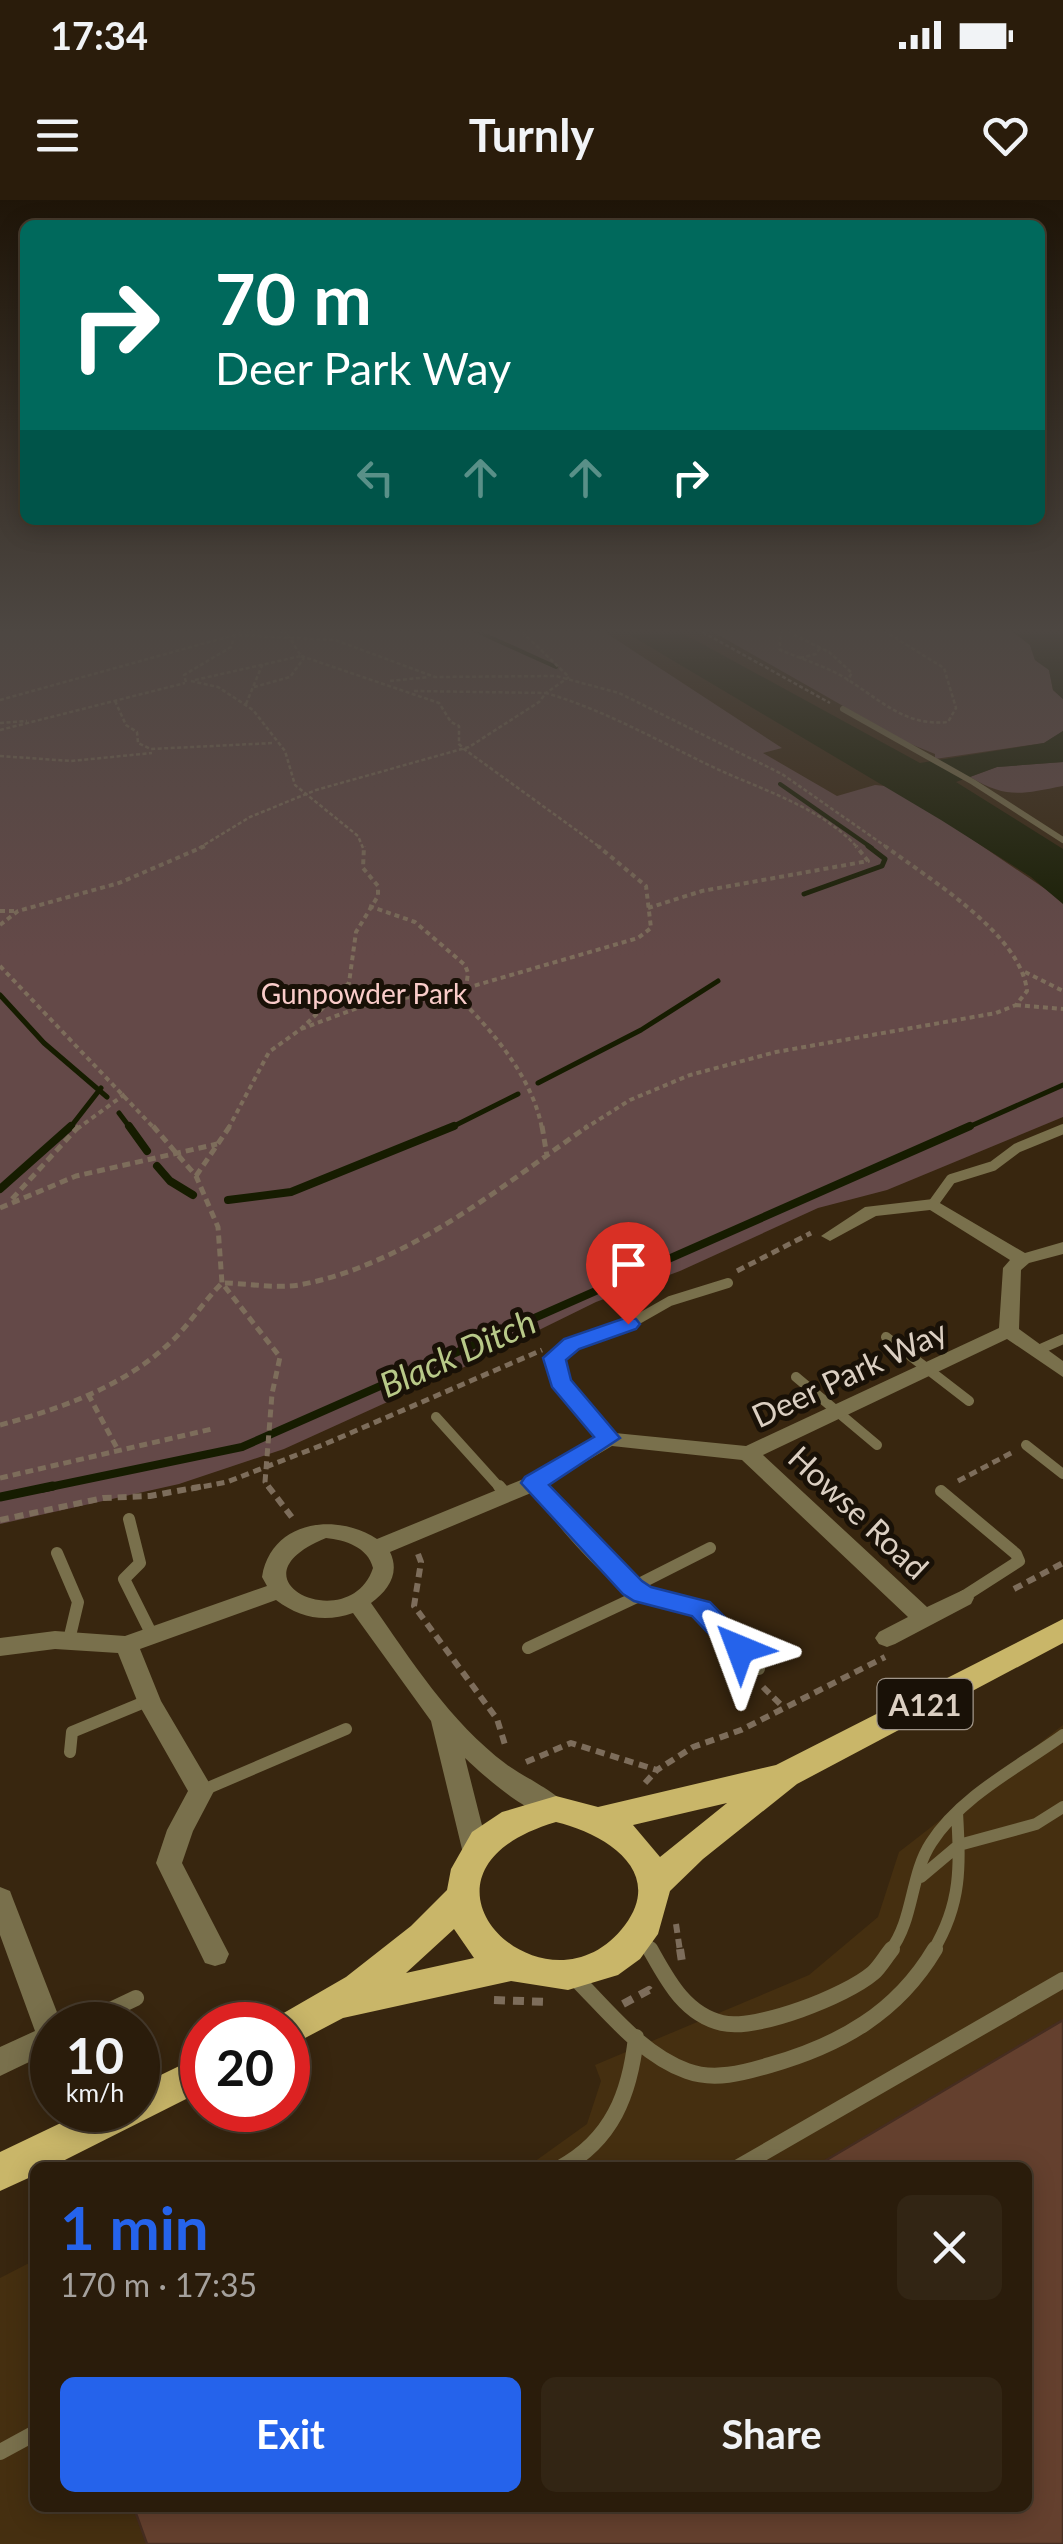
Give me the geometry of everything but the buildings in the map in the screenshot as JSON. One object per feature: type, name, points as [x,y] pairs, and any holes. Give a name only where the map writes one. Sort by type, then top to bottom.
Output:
[{"type":"main road","name":"A121","points":[[654,1885],[691,1849],[786,1775],[1063,1630]]},
{"type":"main road","name":"A121","points":[[601,1819],[786,1775]]},
{"type":"main road","points":[[556,1809],[601,1819],[631,1839],[646,1861],[654,1885],[652,1910],[642,1934],[624,1954],[600,1968],[572,1975],[540,1974],[511,1965],[487,1949],[470,1927],[462,1898],[465,1869],[475,1850],[503,1824],[528,1813],[556,1809]]},
{"type":"main road","points":[[310,2019],[335,2006],[431,1934],[462,1898]]},
{"type":"main road","points":[[335,2006],[511,1965]]},
{"type":"main road","points":[[0,2172],[82,2132]]},
{"type":"street","points":[[827,1232],[872,1210],[933,1204],[1022,1259]]},
{"type":"street","points":[[1063,1248],[1022,1259],[1012,1268],[1010,1331],[1063,1371]]},
{"type":"street","name":"Deer Park Way","points":[[608,1438],[748,1454],[1010,1331]]},
{"type":"street","points":[[377,1548],[534,1483],[608,1438],[573,1397]]},
{"type":"street","name":"Howse Road","points":[[748,1454],[924,1618]]},
{"type":"street","points":[[534,1483],[638,1591],[677,1601]]},
{"type":"street","points":[[324,1530],[364,1537],[377,1548],[383,1562],[382,1576],[373,1590],[358,1602],[336,1610],[312,1610],[291,1604],[276,1591],[271,1576],[274,1560],[286,1546],[324,1530]]},
{"type":"street","points":[[0,1648],[69,1640],[126,1644],[276,1591]]},
{"type":"street","name":"Howse Road","points":[[889,1646],[924,1618],[962,1598]]},
{"type":"street","points":[[358,1602],[442,1722],[520,1792],[556,1809]]},
{"type":"street","points":[[126,1644],[148,1700],[201,1790],[180,1830],[169,1863],[215,1954]]},
{"type":"street","points":[[442,1722],[475,1850]]},
{"type":"street","points":[[0,1899],[39,2002]]},
{"type":"street","points":[[0,2062],[30,2048]]},
{"type":"lane","points":[[895,738],[973,782],[1063,840]]},
{"type":"lane","points":[[933,1204],[942,1184],[992,1166],[1017,1148],[1063,1130]]},
{"type":"lane","points":[[573,1397],[554,1368],[555,1358],[572,1344],[619,1330],[670,1301],[728,1279]]},
{"type":"lane","points":[[886,1337],[969,1401]]},
{"type":"lane","points":[[1036,1351],[1063,1338]]},
{"type":"lane","points":[[796,1377],[877,1445]]},
{"type":"lane","points":[[436,1417],[506,1494]]},
{"type":"lane","points":[[1026,1445],[1063,1474]]},
{"type":"lane","points":[[941,1492],[1016,1554],[1019,1561],[962,1598]]},
{"type":"lane","points":[[128,1519],[140,1563],[124,1579],[152,1635]]},
{"type":"lane","points":[[528,1648],[638,1591],[710,1548]]},
{"type":"lane","points":[[57,1553],[78,1602],[69,1640]]},
{"type":"lane","points":[[677,1601],[700,1608],[759,1669]]},
{"type":"lane","points":[[70,1752],[72,1732],[148,1700]]},
{"type":"lane","points":[[201,1790],[243,1776],[346,1729]]},
{"type":"lane","points":[[642,1934],[678,1998],[721,2022],[754,2024],[816,2003],[872,1973],[900,1938],[929,1844],[958,1811],[1063,1735]]},
{"type":"lane","points":[[920,1878],[959,1845],[1036,1824],[1063,1807]]},
{"type":"lane","points":[[572,1975],[636,2037],[672,2064],[700,2076],[735,2074],[806,2054],[886,2014],[922,1974],[954,1914],[958,1811]]},
{"type":"lane","points":[[746,2162],[1063,1980]]},
{"type":"lane","points":[[128,2002],[136,1998]]},
{"type":"lane","points":[[572,2162],[612,2126],[633,2078],[636,2037]]},
{"type":"lane","points":[[0,2452],[30,2436]]},
{"type":"path","points":[[138,738],[138,743],[160,752]]},
{"type":"path","points":[[0,756],[71,761],[160,752],[238,738]]},
{"type":"path","points":[[243,738],[277,743]]},
{"type":"path","points":[[196,1176],[242,1105],[268,1052],[300,1029],[349,983],[356,932],[368,906],[378,896],[378,886],[364,870],[364,846],[358,836],[294,785],[285,751],[273,738]]},
{"type":"path","points":[[300,1029],[371,1003],[463,990],[638,938],[651,928],[646,886],[635,873],[464,749],[460,738]]},
{"type":"path","points":[[0,911],[18,911],[120,883],[208,844],[250,817],[348,780],[464,749],[481,738]]},
{"type":"path","points":[[648,908],[673,898],[760,879],[868,862],[862,850],[829,825],[661,738]]},
{"type":"path","points":[[712,738],[782,774],[962,903],[1011,950],[1025,972],[1027,991],[1016,1005]]},
{"type":"path","points":[[368,906],[415,922],[465,965],[468,973],[464,1003],[498,1037],[522,1084],[537,1100],[547,1156]]},
{"type":"path","points":[[0,925],[18,911]]},
{"type":"path","points":[[0,966],[125,1094],[196,1176],[218,1227],[222,1282],[280,1357],[266,1482],[296,1522]]},
{"type":"path","points":[[1025,972],[1063,991]]},
{"type":"path","points":[[222,1282],[295,1286],[336,1275],[472,1208],[615,1108],[686,1076],[756,1056],[977,1018],[1016,1005],[1063,1010]]},
{"type":"path","points":[[0,1208],[85,1120],[125,1094]]},
{"type":"path","points":[[10,1201],[124,1165],[217,1144]]},
{"type":"path","points":[[728,1279],[827,1232]]},
{"type":"path","points":[[0,1425],[88,1394],[128,1373],[177,1336],[222,1282]]},
{"type":"path","points":[[0,1520],[103,1498],[150,1496],[227,1482],[553,1345]]},
{"type":"path","points":[[88,1394],[118,1450]]},
{"type":"path","points":[[0,1478],[212,1428]]},
{"type":"path","points":[[941,1492],[1026,1445]]},
{"type":"path","points":[[414,1547],[422,1562],[414,1606],[497,1719],[508,1752]]},
{"type":"path","points":[[1011,1590],[1063,1563]]},
{"type":"path","points":[[513,1769],[542,1752],[571,1743],[657,1770],[692,1747],[740,1730],[889,1646]]},
{"type":"shaded area","points":[[804,738],[875,738],[920,763],[1063,738],[1063,762],[997,767],[956,782],[1063,849],[1063,904],[1031,877]]},
{"type":"shaded area","points":[[1063,1725],[1063,2544],[0,2544],[0,2278],[30,2263],[30,2512],[1032,2512],[1032,2162],[534,2162],[587,2124],[601,2081],[595,2065],[809,1975],[878,1917],[899,1852]]},
{"type":"green space","name":"Gunpowder Park","points":[[0,738],[767,738],[782,748],[763,753],[837,796],[875,785],[895,787],[1063,901],[1063,1117],[887,1190],[818,1208],[680,1271],[596,1302],[284,1449],[179,1484],[0,1524]]},
{"type":"green space","points":[[900,738],[1051,738],[1044,743],[935,759],[935,754]]},
{"type":"green space","points":[[1063,762],[1063,786],[1036,791],[1005,792],[970,777],[997,767]]},
{"type":"waterway","points":[[780,784],[872,848]]},
{"type":"waterway","points":[[804,894],[882,866],[885,859],[868,846]]},
{"type":"waterway","points":[[538,1083],[641,1030],[718,981]]},
{"type":"waterway","points":[[0,995],[44,1043],[99,1090]]},
{"type":"waterway","name":"Black Ditch","points":[[964,1129],[1063,1085]]},
{"type":"waterway","points":[[69,1129],[99,1090]]},
{"type":"waterway","points":[[99,1090],[107,1097]]},
{"type":"waterway","points":[[454,1126],[518,1094]]},
{"type":"waterway","points":[[119,1113],[131,1129]]},
{"type":"waterway","points":[[0,1189],[71,1126]]},
{"type":"waterway","points":[[129,1126],[147,1151]]},
{"type":"waterway","points":[[228,1200],[291,1192],[454,1126]]},
{"type":"waterway","points":[[448,1129],[454,1126]]},
{"type":"waterway","name":"Black Ditch","points":[[40,1489],[242,1447],[970,1126]]},
{"type":"waterway","points":[[157,1166],[170,1181],[193,1195]]},
{"type":"waterway","name":"Black Ditch","points":[[0,1497],[53,1486]]},
{"type":"route","points":[[628,1324],[572,1344],[555,1358],[554,1368],[560,1382],[608,1438],[534,1483],[632,1588],[700,1608],[740,1649]]}]
